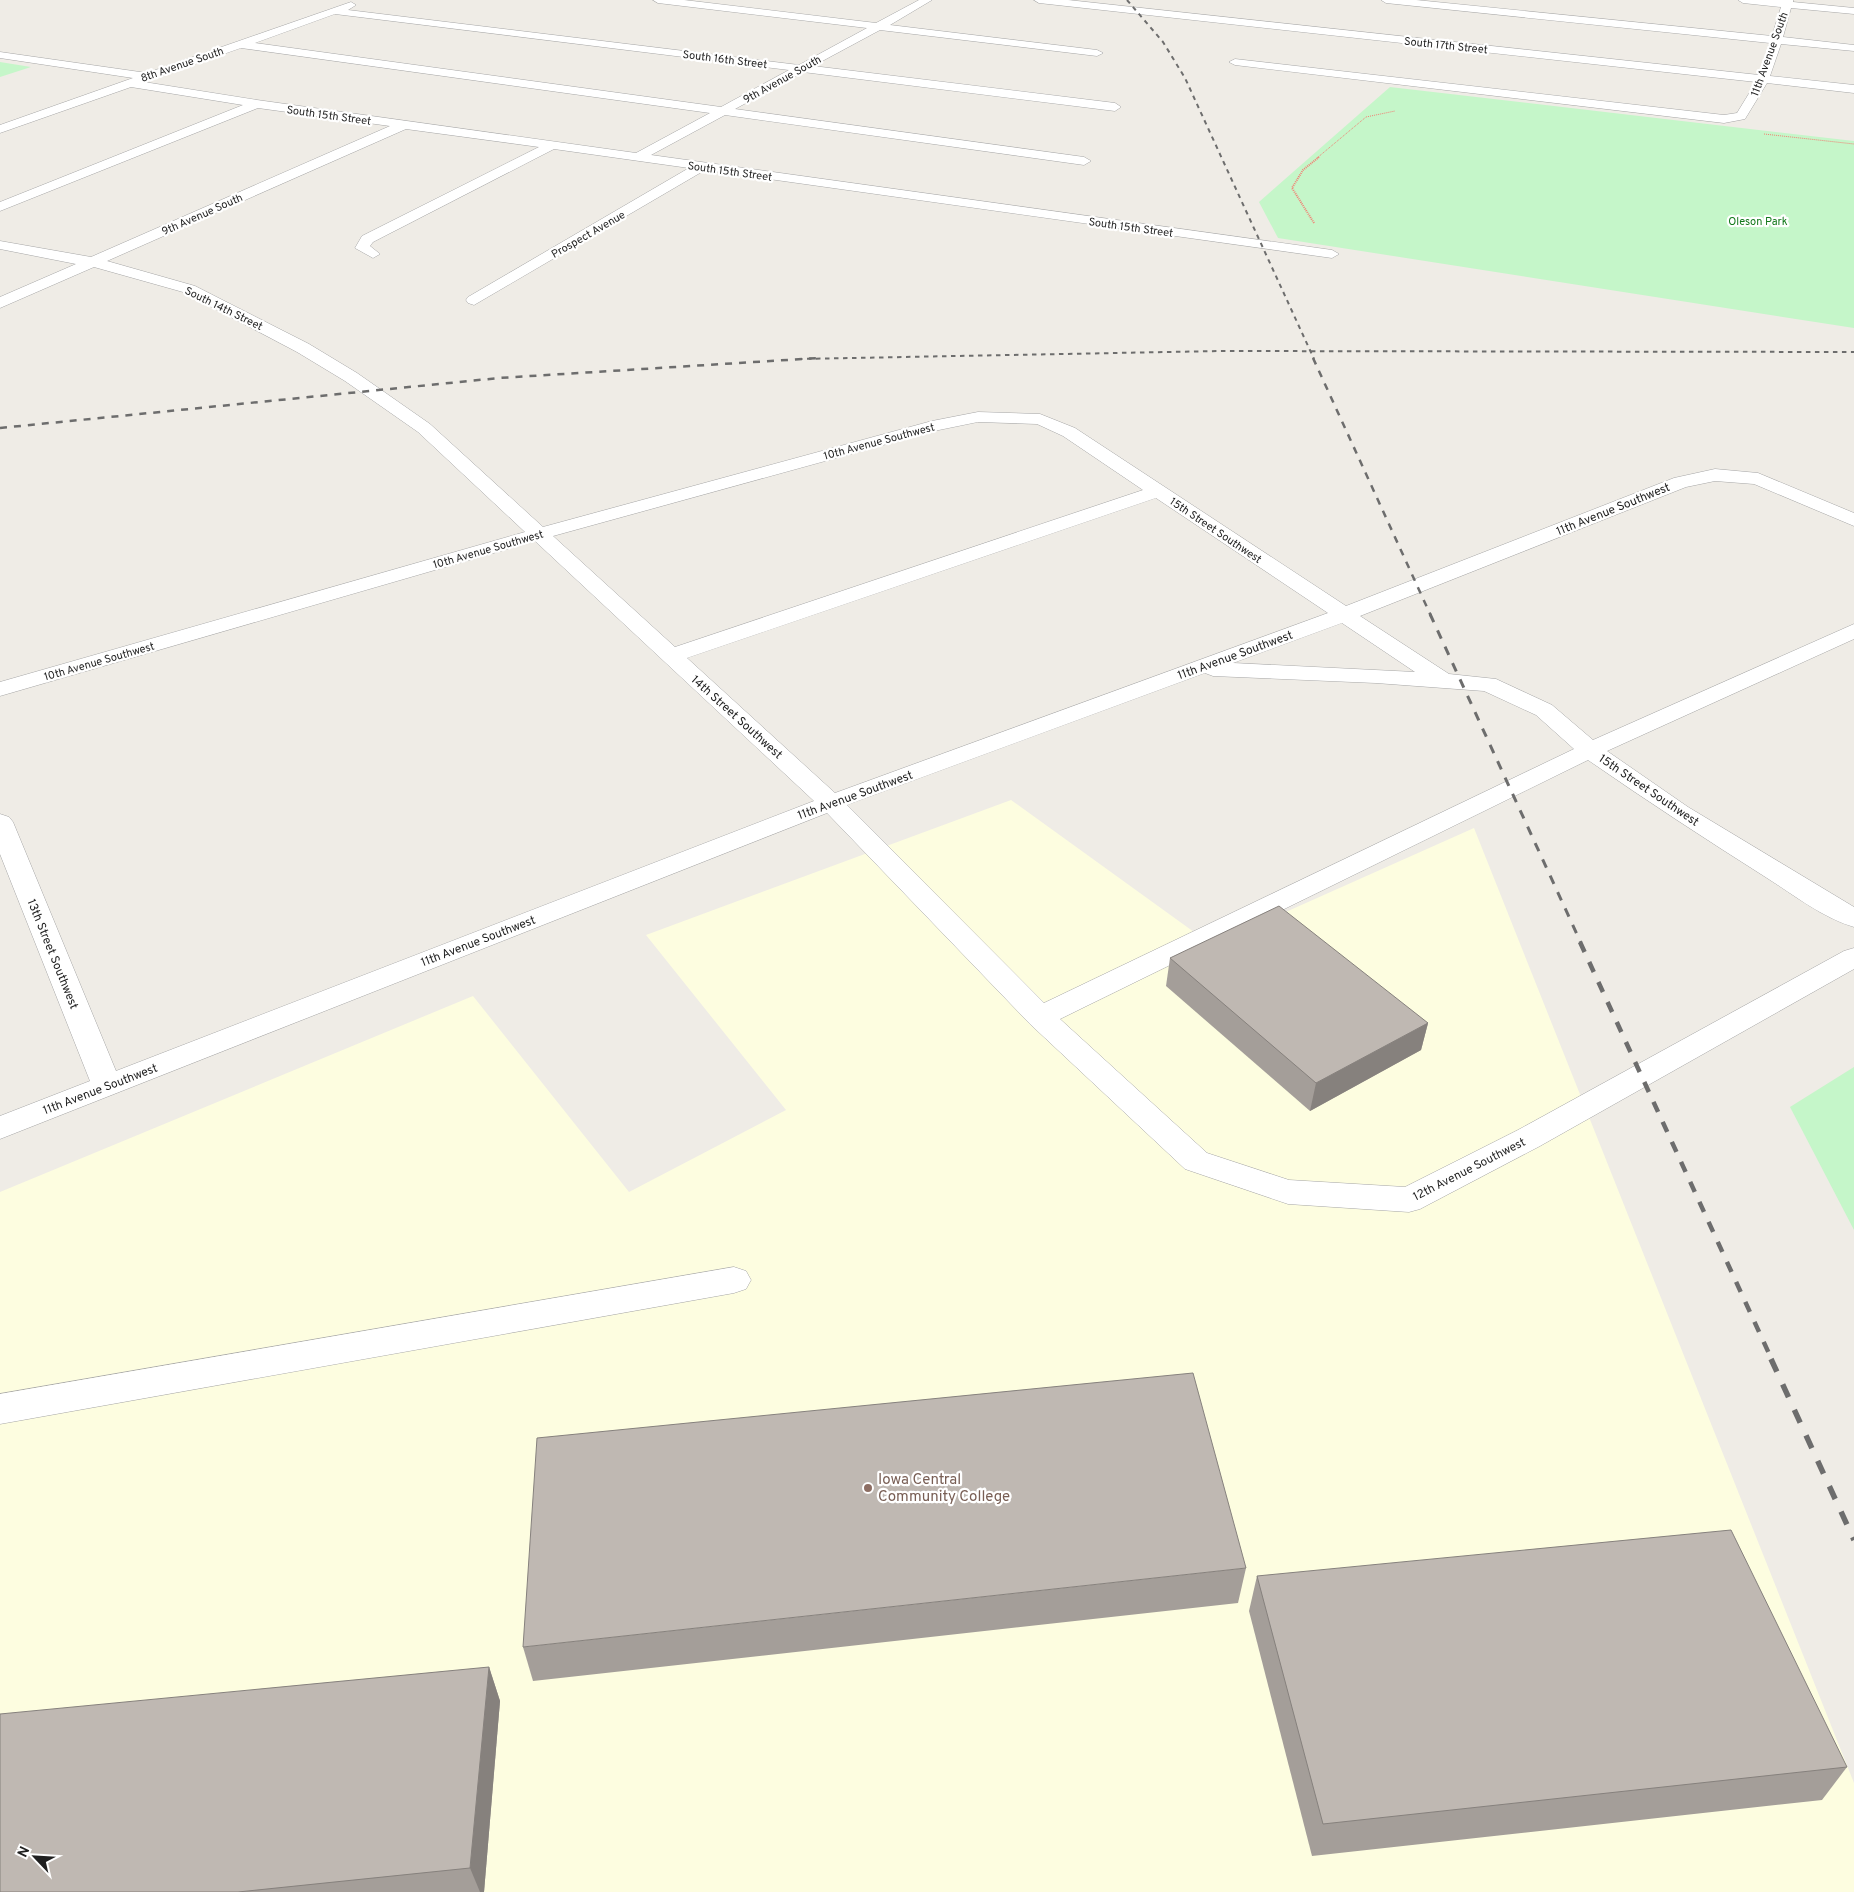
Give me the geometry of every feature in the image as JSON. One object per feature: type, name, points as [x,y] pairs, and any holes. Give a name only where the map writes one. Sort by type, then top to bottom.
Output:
[{"type":"street","points":[[344,0],[362,1]]},
{"type":"street","points":[[658,0],[1097,53]]},
{"type":"street","name":"9th Avenue South","points":[[636,158],[927,0]]},
{"type":"street","name":"South 17th Street","points":[[1039,0],[1854,90]]},
{"type":"street","points":[[1386,0],[1854,48]]},
{"type":"street","points":[[1434,57],[1484,0]]},
{"type":"street","points":[[1742,0],[1787,2],[1854,11]]},
{"type":"street","name":"8th Avenue South","points":[[0,129],[362,1]]},
{"type":"street","name":"11th Avenue South","points":[[1412,83],[1698,117],[1724,119],[1742,116],[1748,109],[1762,79],[1787,2]]},
{"type":"street","name":"South 16th Street","points":[[334,11],[1115,107]]},
{"type":"street","points":[[239,44],[1084,161]]},
{"type":"street","points":[[0,54],[148,77]]},
{"type":"street","points":[[1235,62],[1412,83],[1423,70]]},
{"type":"street","name":"South 15th Street","points":[[129,83],[256,104],[403,125],[1332,254]]},
{"type":"street","points":[[0,207],[256,104]]},
{"type":"street","name":"9th Avenue South","points":[[0,303],[403,125]]},
{"type":"street","points":[[373,254],[362,248],[367,239],[552,146]]},
{"type":"street","name":"Prospect Avenue","points":[[474,300],[701,167]]},
{"type":"street","name":"South 14th Street","points":[[0,245],[92,262],[189,289],[239,313],[351,376],[424,428]]},
{"type":"street","name":"15th Street Southwest","points":[[978,417],[1040,419],[1069,432],[1346,614],[1441,679]]},
{"type":"street","name":"10th Avenue Southwest","points":[[0,689],[538,534],[932,426],[978,417]]},
{"type":"street","name":"14th Street Southwest","points":[[424,428],[831,803],[1040,1017]]},
{"type":"street","name":"11th Avenue Southwest","points":[[0,1128],[831,803],[1346,614],[1681,482],[1714,475],[1758,480],[1854,520]]},
{"type":"street","points":[[671,656],[1158,491]]},
{"type":"street","points":[[1040,1017],[1590,750],[1854,631]]},
{"type":"street","name":"15th Street Southwest","points":[[1199,668],[1441,679],[1488,684],[1544,710],[1590,750],[1679,812],[1814,896],[1854,918]]},
{"type":"street","name":"13th Street Southwest","points":[[0,822],[10,873],[107,1086]]},
{"type":"street","name":"12th Avenue Southwest","points":[[1040,1017],[1196,1161],[1288,1192],[1409,1200],[1529,1138],[1854,957]]},
{"type":"street","points":[[0,1409],[734,1280]]},
{"type":"path","points":[[1332,254],[1292,188],[1303,170],[1366,117],[1404,109]]},
{"type":"path","points":[[1759,133],[1854,144]]},
{"type":"shaded area","name":"Iowa Central Community College","points":[[1011,800],[1212,945],[1474,828],[1854,1783],[1854,1892],[0,1892],[0,1192],[473,996],[629,1192],[786,1110],[646,935]]},
{"type":"green space","points":[[0,62],[31,67],[0,77]]},
{"type":"green space","name":"Oleson Park","points":[[1390,87],[1854,141],[1854,328],[1278,238],[1259,202]]},
{"type":"green space","points":[[1854,1067],[1854,1230],[1790,1107]]},
{"type":"building","points":[[1279,906],[1428,1023],[1316,1083],[1170,958]]},
{"type":"building","points":[[1193,1373],[1246,1568],[523,1647],[537,1438]]},
{"type":"building","points":[[1731,1530],[1847,1767],[1323,1824],[1257,1576]]},
{"type":"building","points":[[489,1667],[470,1868],[238,1892],[0,1892],[0,1714]]},
{"type":"railway","points":[[1127,0],[1163,42],[1185,78],[1310,351]]},
{"type":"railway","points":[[804,359],[1221,351],[1310,351]]},
{"type":"railway","points":[[1310,351],[1854,352]]},
{"type":"railway","points":[[1310,351],[1314,359]]},
{"type":"railway","points":[[804,359],[818,358]]},
{"type":"railway","points":[[1313,358],[1431,616]]},
{"type":"railway","points":[[798,359],[804,359]]},
{"type":"railway","points":[[0,428],[499,378],[804,359]]},
{"type":"railway","points":[[1430,614],[1581,943]]},
{"type":"railway","points":[[1580,942],[1772,1360]]},
{"type":"railway","points":[[1771,1359],[1854,1540]]},
{"type":"place","name":"Iowa Central Community College","points":[[868,1488]]}]
